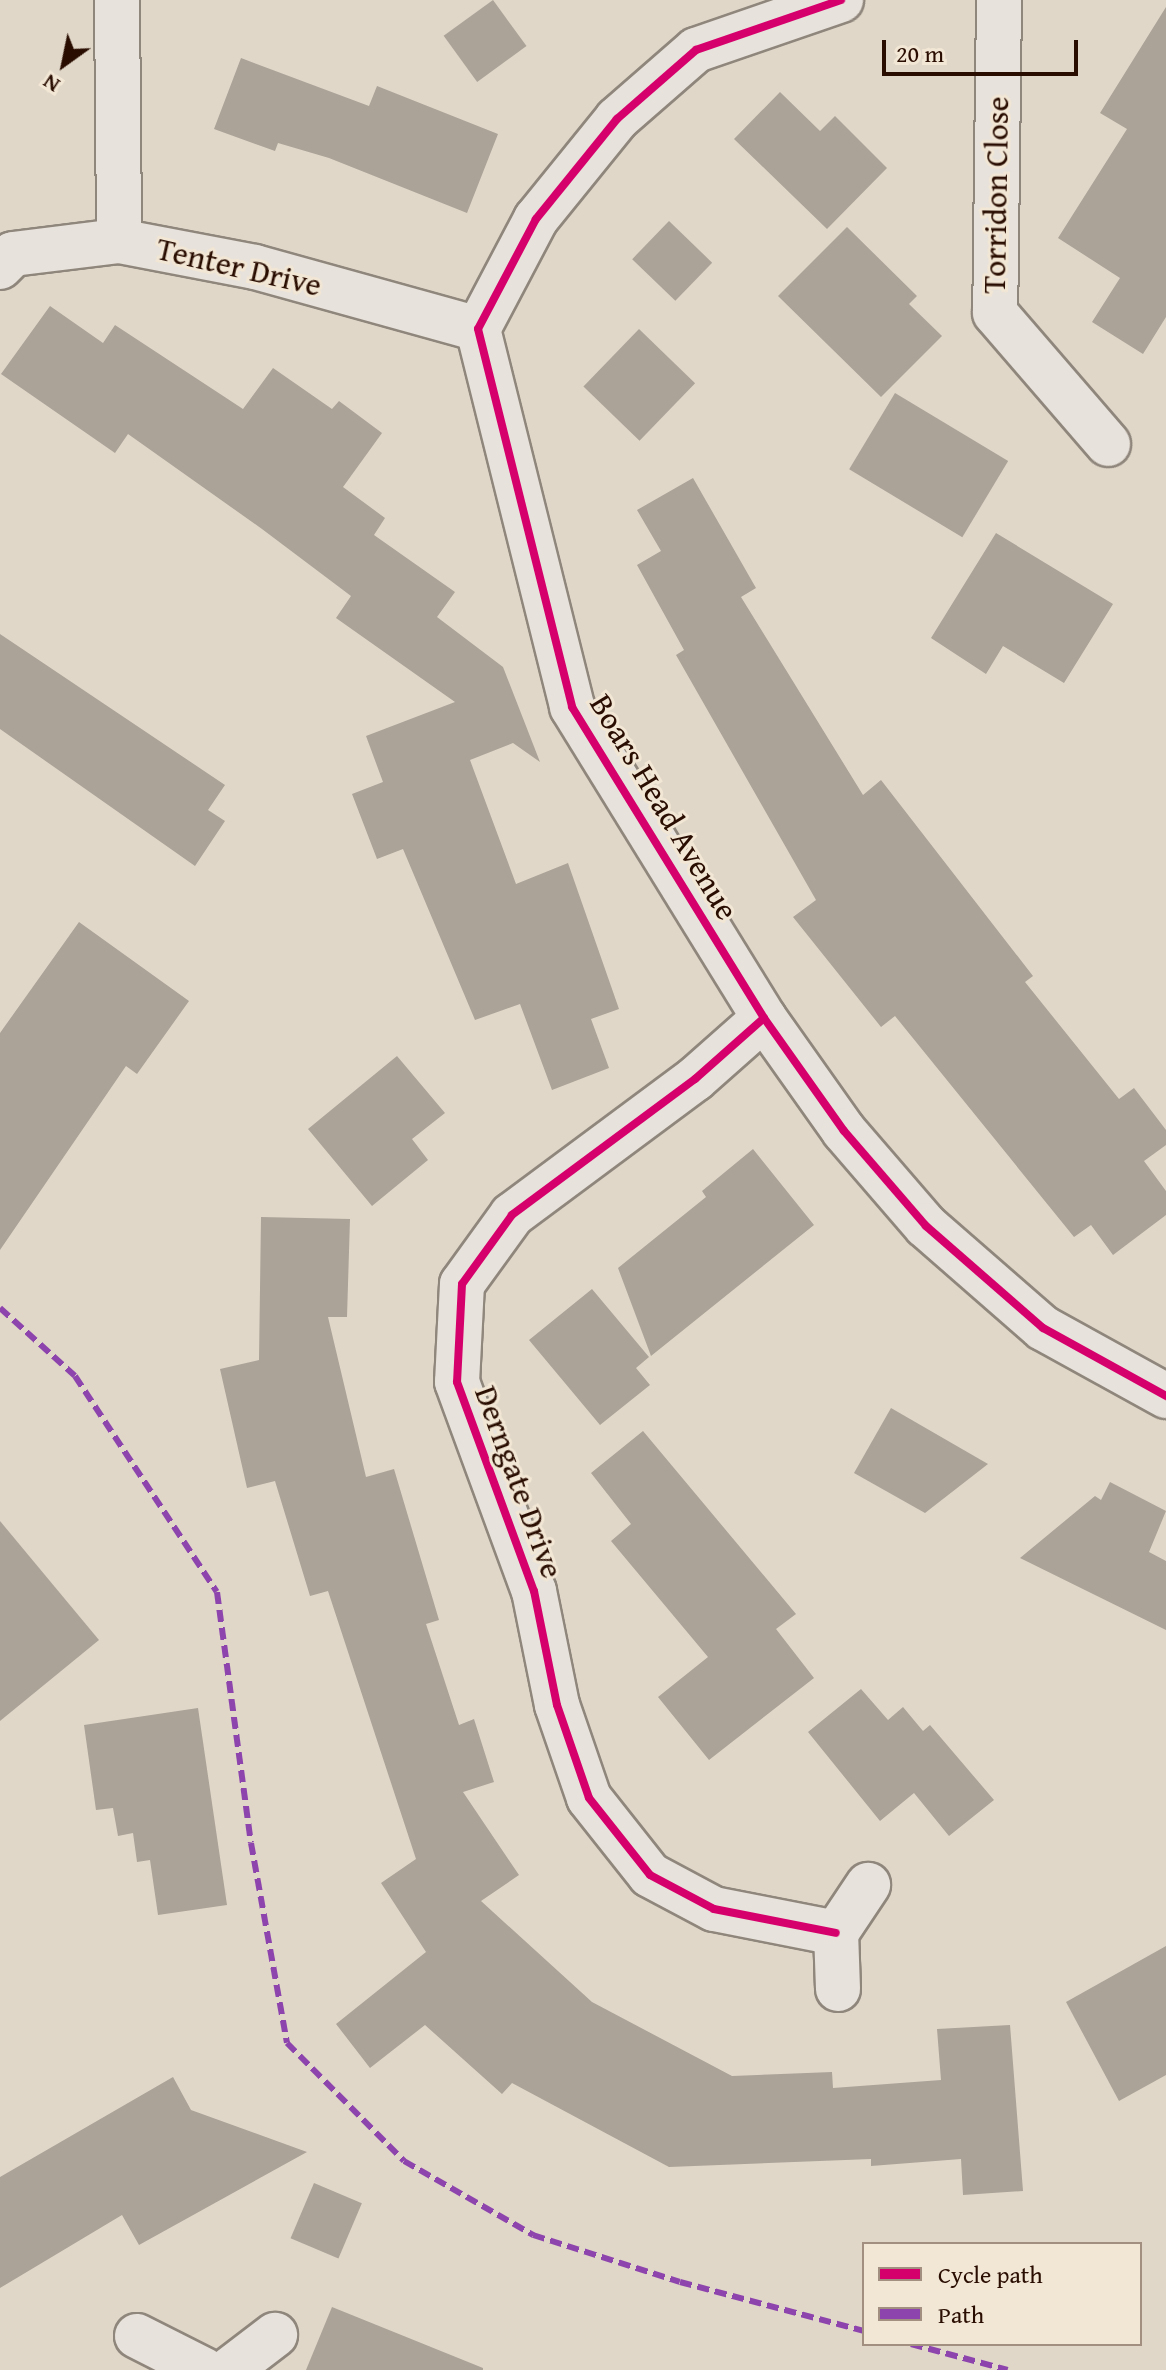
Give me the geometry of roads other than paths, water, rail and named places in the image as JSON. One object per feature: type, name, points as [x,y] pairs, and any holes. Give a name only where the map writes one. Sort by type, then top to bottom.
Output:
[{"type":"street","points":[[117,0],[119,241]]},
{"type":"street","points":[[478,329],[536,219],[617,119],[696,50],[841,0]]},
{"type":"street","name":"Torridon Close","points":[[999,0],[995,313],[1108,444]]},
{"type":"street","name":"Tenter Drive","points":[[0,267],[13,254],[119,241],[255,267],[478,329]]},
{"type":"street","name":"Boars Head Avenue","points":[[478,329],[572,707],[764,1018],[844,1131],[926,1226],[1043,1328],[1166,1396]]},
{"type":"street","name":"Derngate Drive","points":[[764,1018],[695,1079],[512,1215],[462,1284],[457,1382],[534,1591],[557,1705],[589,1798],[650,1875],[714,1909],[836,1933]]},
{"type":"street","points":[[838,1989],[836,1933],[868,1885]]},
{"type":"street","points":[[229,2370],[275,2335]]},
{"type":"street","points":[[137,2336],[204,2370]]}]
